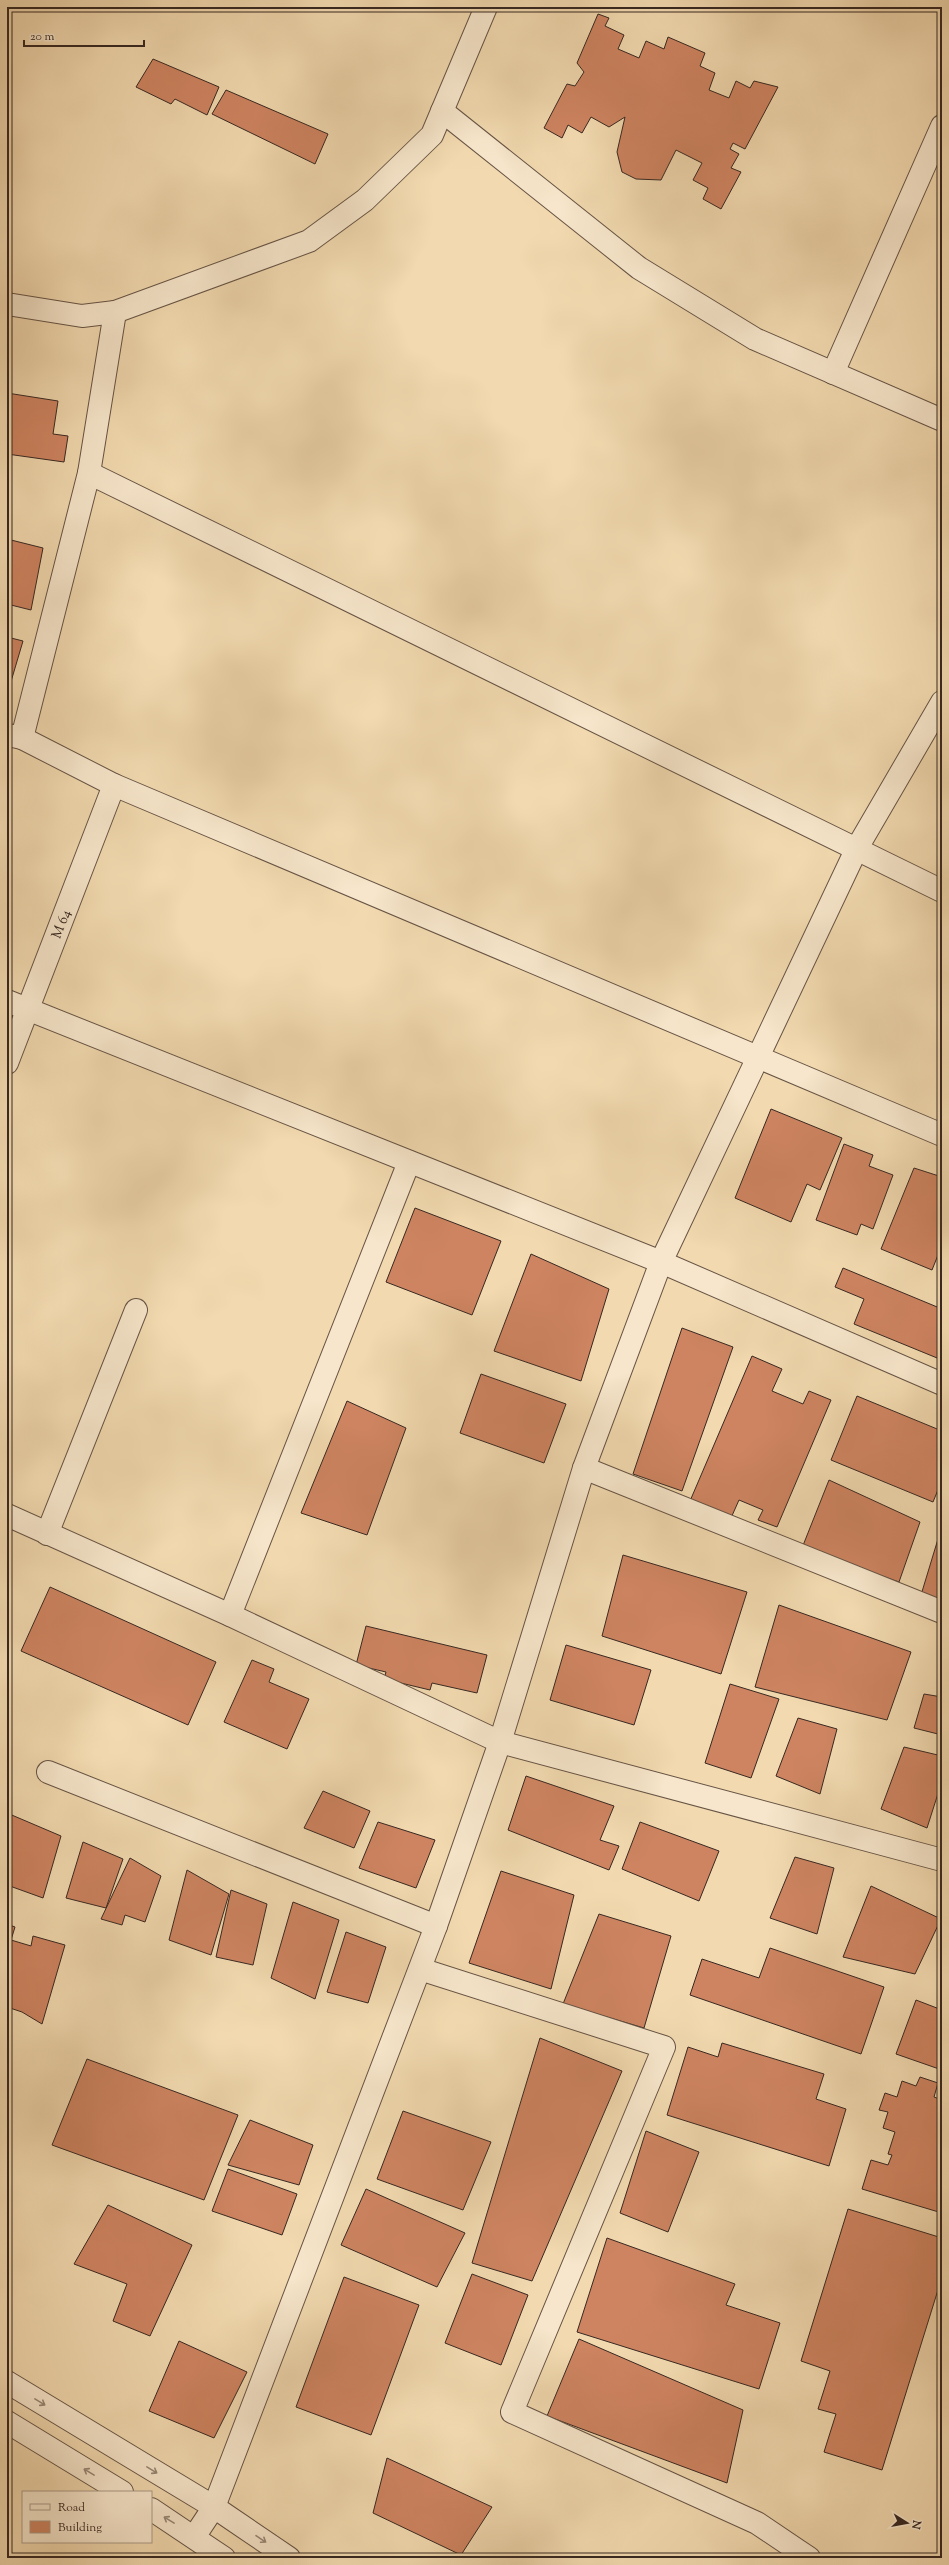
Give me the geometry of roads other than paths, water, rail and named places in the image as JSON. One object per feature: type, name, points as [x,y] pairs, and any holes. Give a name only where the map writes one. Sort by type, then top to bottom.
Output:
[{"type":"street","points":[[7,304],[82,316],[115,312],[309,241],[364,200],[432,135],[486,7]]},
{"type":"street","points":[[442,111],[639,268],[755,340],[942,420]]},
{"type":"street","points":[[833,373],[942,126]]},
{"type":"street","points":[[115,312],[89,473],[14,736],[114,785],[758,1055],[942,1135]]},
{"type":"street","points":[[89,473],[857,848],[942,891]]},
{"type":"street","points":[[194,2536],[214,2507],[436,1926],[500,1742],[584,1468],[661,1262],[857,848],[942,702]]},
{"type":"street","name":"M 64","points":[[7,1063],[29,1010],[32,997],[114,785]]},
{"type":"street","points":[[7,1002],[661,1262],[942,1384]]},
{"type":"street","points":[[230,1615],[409,1162]]},
{"type":"street","points":[[47,1534],[136,1310]]},
{"type":"street","points":[[584,1468],[942,1612]]},
{"type":"street","points":[[7,1515],[230,1615],[500,1742],[942,1860]]},
{"type":"street","points":[[48,1772],[436,1926]]},
{"type":"street","points":[[420,1969],[664,2047],[512,2412],[757,2523],[809,2558]]},
{"type":"street","points":[[7,2382],[214,2507],[288,2558]]},
{"type":"street","points":[[7,2422],[120,2491]]},
{"type":"street","points":[[152,2511],[194,2536],[224,2558]]}]
